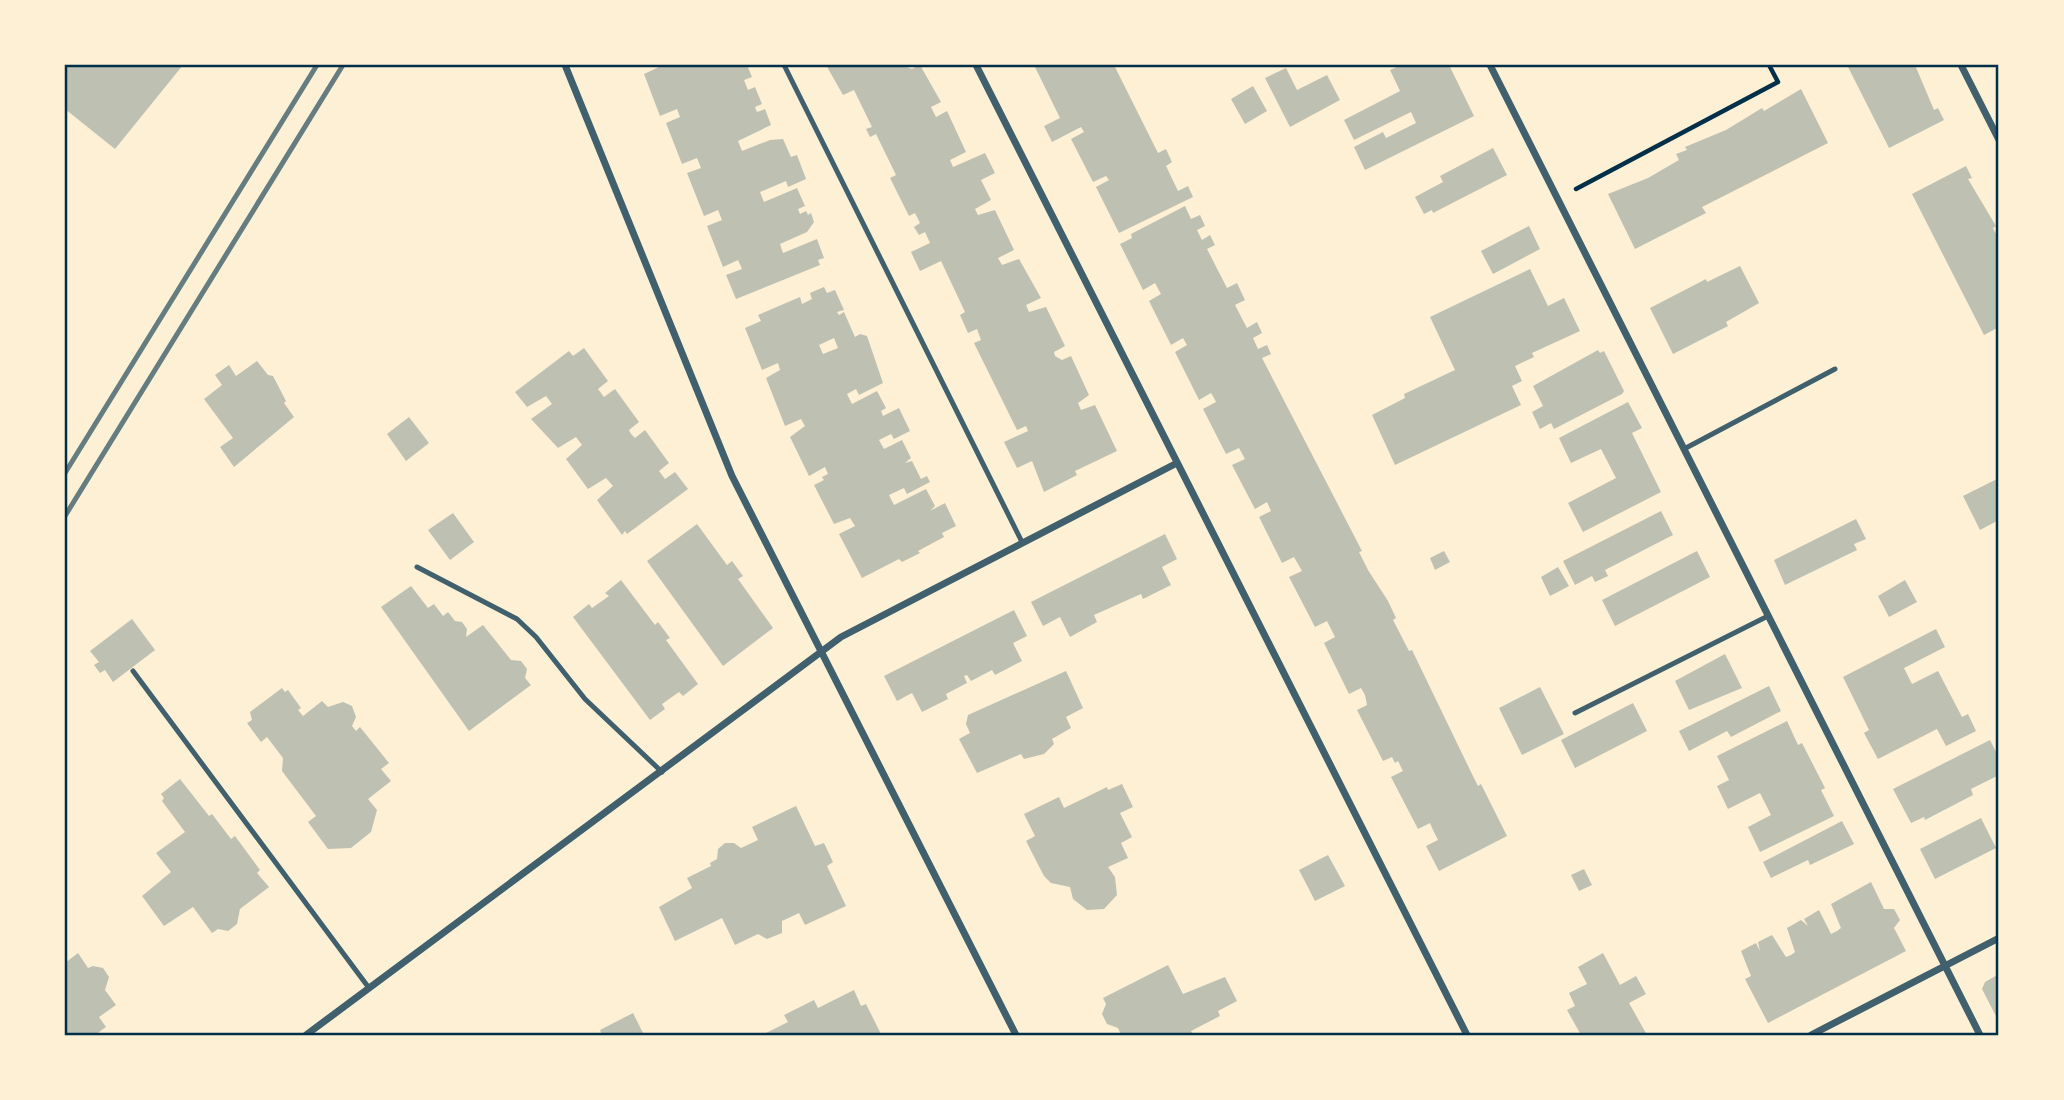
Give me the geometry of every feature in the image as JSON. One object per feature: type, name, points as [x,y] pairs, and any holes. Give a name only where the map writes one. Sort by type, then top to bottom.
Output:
[{"type":"street","points":[[565,65],[732,476],[1017,1035]]},
{"type":"street","points":[[976,65],[1467,1035]]},
{"type":"street","points":[[1490,65],[1980,1035]]},
{"type":"street","points":[[1961,65],[1999,140]]},
{"type":"street","points":[[306,1035],[821,651],[860,625],[1177,463]]},
{"type":"street","points":[[1811,1035],[1999,938]]},
{"type":"lane","points":[[784,65],[1022,542]]},
{"type":"lane","points":[[1684,449],[1835,369]]},
{"type":"lane","points":[[417,567],[517,619],[536,637],[585,699],[662,772]]},
{"type":"lane","points":[[1576,713],[1768,616]]},
{"type":"lane","points":[[133,671],[369,988]]},
{"type":"path","points":[[1558,198],[1778,82],[1769,65]]},
{"type":"building","points":[[65,65],[183,65],[115,149],[65,109]]},
{"type":"building","points":[[658,65],[747,65],[752,77],[744,80],[748,90],[755,87],[762,104],[755,107],[757,112],[765,109],[771,125],[738,141],[742,151],[770,140],[783,139],[791,157],[797,155],[806,179],[788,187],[786,181],[760,192],[764,202],[797,188],[805,206],[798,209],[800,214],[806,211],[808,215],[811,213],[814,222],[807,232],[780,244],[783,253],[817,239],[824,258],[818,260],[820,265],[736,299],[726,275],[742,269],[738,260],[723,267],[707,226],[722,220],[718,210],[704,216],[687,173],[701,168],[697,158],[682,164],[666,123],[680,117],[677,109],[660,116],[644,74],[659,67]]},
{"type":"building","points":[[826,65],[901,65],[912,69],[920,65],[941,102],[931,107],[936,117],[947,111],[966,152],[950,160],[953,167],[985,153],[995,173],[981,180],[991,200],[975,209],[978,215],[995,210],[1014,250],[998,258],[1002,265],[1019,259],[1041,298],[1026,305],[1029,312],[1046,307],[1065,346],[1054,352],[1055,356],[1062,360],[1071,356],[1089,395],[1078,403],[1081,410],[1095,405],[1117,451],[1075,471],[1077,475],[1044,492],[1032,461],[1017,468],[1004,442],[1028,431],[1026,426],[1017,430],[974,343],[981,340],[977,329],[968,333],[960,315],[965,312],[941,261],[920,271],[911,252],[930,243],[925,232],[919,235],[914,227],[920,223],[915,213],[909,216],[890,178],[896,175],[876,134],[870,137],[866,129],[872,127],[854,90],[843,95]]},
{"type":"building","points":[[1034,65],[1114,65],[1158,153],[1166,149],[1172,162],[1166,166],[1178,191],[1188,186],[1193,197],[1119,233],[1096,187],[1109,180],[1106,176],[1093,182],[1071,139],[1084,132],[1081,127],[1052,142],[1044,126],[1060,118]]},
{"type":"building","points":[[1401,65],[1449,65],[1474,116],[1365,170],[1354,147],[1383,132],[1386,138],[1416,123],[1411,112],[1354,140],[1344,120],[1400,91],[1390,70]]},
{"type":"building","points":[[1847,65],[1915,65],[1934,110],[1938,108],[1944,120],[1889,148]]},
{"type":"building","points":[[1286,68],[1297,90],[1327,75],[1340,100],[1290,127],[1265,78]]},
{"type":"building","points":[[1253,86],[1267,111],[1245,124],[1231,99]]},
{"type":"building","points":[[1801,89],[1828,143],[1702,207],[1706,213],[1635,249],[1608,194],[1648,178],[1679,160],[1676,154],[1687,150],[1685,147],[1726,130],[1762,108],[1764,111]]},
{"type":"building","points":[[1493,148],[1507,175],[1433,213],[1432,210],[1424,214],[1415,197],[1443,182],[1440,176]]},
{"type":"building","points":[[1966,166],[1972,178],[1968,179],[1996,226],[1993,228],[1999,240],[1999,327],[1984,335],[1912,194]]},
{"type":"building","points":[[1185,206],[1191,219],[1200,215],[1205,226],[1197,230],[1202,240],[1210,235],[1215,245],[1207,249],[1227,288],[1237,283],[1245,300],[1235,305],[1247,328],[1257,322],[1262,333],[1253,338],[1258,349],[1267,345],[1271,354],[1262,358],[1362,551],[1359,552],[1368,570],[1388,601],[1396,618],[1393,620],[1409,651],[1412,650],[1478,786],[1481,784],[1507,836],[1439,871],[1426,846],[1438,840],[1430,823],[1418,829],[1391,777],[1403,771],[1398,761],[1395,763],[1392,757],[1383,761],[1357,710],[1367,705],[1365,695],[1361,688],[1349,694],[1324,643],[1335,637],[1327,621],[1315,627],[1289,577],[1302,571],[1294,557],[1282,563],[1259,517],[1271,511],[1267,502],[1255,509],[1232,465],[1245,459],[1239,448],[1226,454],[1203,409],[1216,402],[1214,398],[1211,393],[1199,400],[1175,352],[1187,345],[1183,338],[1171,345],[1149,301],[1161,294],[1155,283],[1143,290],[1120,244],[1132,238],[1131,234]]},
{"type":"building","points":[[1529,226],[1540,249],[1493,274],[1481,251]]},
{"type":"building","points":[[1740,266],[1759,303],[1726,322],[1728,326],[1673,354],[1650,308],[1706,279],[1707,282]]},
{"type":"building","points":[[1530,269],[1548,306],[1564,298],[1580,331],[1532,353],[1534,357],[1515,366],[1522,381],[1512,386],[1521,405],[1395,465],[1372,415],[1405,398],[1404,394],[1455,370],[1430,317]]},
{"type":"building","points":[[824,287],[827,293],[835,290],[844,310],[837,312],[839,315],[844,312],[855,337],[860,334],[867,336],[883,383],[859,395],[856,389],[847,394],[852,404],[877,391],[886,408],[881,411],[883,416],[899,408],[910,431],[894,439],[891,434],[879,440],[884,449],[902,440],[911,458],[905,463],[912,461],[921,479],[927,476],[930,482],[907,494],[904,488],[889,495],[894,505],[926,489],[935,506],[930,511],[945,503],[956,526],[942,533],[944,537],[918,551],[920,553],[902,562],[899,559],[862,578],[839,534],[855,526],[850,518],[834,524],[814,485],[824,480],[822,477],[828,474],[825,467],[809,476],[790,437],[805,426],[801,419],[785,426],[766,378],[780,370],[778,363],[762,370],[745,328],[761,321],[758,315],[800,297],[802,304],[812,299],[810,293]],"holes":[[[834,338],[838,348],[823,354],[819,345]]]},
{"type":"building","points":[[584,348],[608,381],[598,389],[604,397],[615,389],[639,422],[629,430],[631,434],[635,438],[645,430],[669,463],[659,471],[665,479],[675,472],[688,489],[627,534],[625,531],[622,535],[597,500],[613,486],[606,478],[588,489],[566,459],[582,445],[576,437],[558,448],[531,419],[552,404],[546,396],[527,407],[515,392],[569,351],[573,356]]},
{"type":"building","points":[[1598,350],[1600,353],[1604,351],[1624,391],[1622,394],[1554,429],[1551,423],[1540,429],[1532,412],[1543,406],[1533,386]]},
{"type":"building","points":[[257,361],[268,375],[273,376],[286,401],[284,403],[294,417],[234,467],[220,447],[233,438],[204,399],[222,385],[215,375],[229,365],[236,376]]},
{"type":"building","points":[[1628,402],[1642,428],[1632,433],[1661,492],[1583,532],[1568,503],[1616,478],[1601,449],[1571,463],[1559,438]]},
{"type":"building","points":[[409,417],[429,443],[406,461],[387,434]]},
{"type":"building","points":[[1999,478],[1999,520],[1980,530],[1963,496]]},
{"type":"building","points":[[1661,511],[1673,535],[1605,570],[1608,576],[1595,582],[1592,576],[1575,585],[1563,561]]},
{"type":"building","points":[[453,513],[474,542],[450,560],[428,530]]},
{"type":"building","points":[[1856,519],[1866,539],[1854,544],[1857,550],[1785,585],[1774,560]]},
{"type":"building","points":[[697,524],[727,565],[732,561],[743,576],[738,579],[773,628],[723,666],[647,561]]},
{"type":"building","points":[[1165,534],[1177,559],[1162,567],[1171,585],[1143,599],[1141,594],[1094,615],[1097,622],[1070,637],[1060,617],[1043,626],[1031,602]]},
{"type":"building","points":[[1444,551],[1450,562],[1435,570],[1430,558]]},
{"type":"building","points":[[1697,551],[1710,577],[1615,626],[1602,600]]},
{"type":"building","points":[[1558,567],[1569,586],[1550,596],[1541,577]]},
{"type":"building","points":[[621,580],[655,625],[658,622],[670,638],[666,640],[698,684],[683,696],[679,692],[662,704],[665,709],[650,720],[573,617],[589,604],[592,608],[609,596],[605,593]]},
{"type":"building","points":[[1905,580],[1917,602],[1889,617],[1878,596]]},
{"type":"building","points":[[411,586],[428,608],[434,604],[443,616],[448,612],[455,621],[462,622],[467,629],[466,637],[483,625],[511,660],[521,661],[527,669],[525,678],[531,685],[469,731],[381,607]]},
{"type":"building","points":[[1014,610],[1027,636],[1013,643],[1022,661],[995,675],[992,670],[971,681],[967,675],[964,676],[967,683],[946,694],[948,699],[922,712],[912,693],[897,701],[884,676]]},
{"type":"building","points":[[132,619],[155,650],[113,682],[105,670],[100,673],[94,665],[99,662],[90,651]]},
{"type":"building","points":[[1936,629],[1945,647],[1904,668],[1912,684],[1938,671],[1962,717],[1968,714],[1976,731],[1946,746],[1937,729],[1878,759],[1864,733],[1869,730],[1843,677]]},
{"type":"building","points":[[1725,654],[1742,688],[1689,710],[1675,681]]},
{"type":"building","points":[[1066,671],[1083,708],[1066,717],[1071,728],[1052,739],[1054,744],[1044,754],[1024,759],[1021,754],[977,773],[959,739],[970,733],[966,724],[968,715]]},
{"type":"building","points":[[1769,686],[1781,711],[1731,737],[1727,731],[1689,751],[1679,731]]},
{"type":"building","points":[[1540,687],[1564,734],[1522,755],[1499,708]]},
{"type":"building","points":[[282,688],[285,692],[288,690],[301,708],[298,710],[303,716],[322,701],[328,707],[343,702],[352,706],[356,717],[352,726],[356,731],[360,727],[389,763],[381,769],[391,781],[368,799],[377,810],[371,832],[351,848],[328,849],[308,822],[316,816],[282,771],[283,758],[267,737],[261,742],[247,723],[252,720],[250,712]]},
{"type":"building","points":[[1633,703],[1647,731],[1575,768],[1561,740]]},
{"type":"building","points":[[1787,721],[1798,745],[1802,743],[1825,788],[1821,790],[1834,816],[1760,852],[1748,827],[1771,815],[1760,793],[1728,809],[1717,786],[1729,780],[1717,756]]},
{"type":"building","points":[[1990,740],[1999,758],[1999,775],[1971,789],[1973,795],[1925,820],[1924,817],[1911,823],[1893,789]]},
{"type":"building","points":[[180,779],[231,839],[235,836],[260,870],[257,873],[269,887],[240,909],[237,924],[228,931],[218,929],[212,933],[193,907],[164,926],[142,896],[171,872],[156,853],[185,832],[162,801],[164,798],[161,794]]},
{"type":"building","points":[[1122,784],[1133,807],[1120,813],[1132,837],[1121,843],[1128,858],[1108,867],[1115,877],[1117,895],[1104,909],[1087,910],[1073,899],[1070,887],[1051,883],[1044,876],[1026,841],[1035,836],[1024,814],[1059,797],[1064,808],[1107,787],[1108,790]]},
{"type":"building","points":[[796,806],[815,846],[824,843],[833,862],[827,866],[846,906],[805,925],[799,913],[782,921],[782,933],[767,939],[758,934],[735,945],[722,918],[675,941],[659,907],[692,888],[687,878],[711,866],[710,863],[717,859],[718,849],[725,843],[734,843],[741,848],[758,840],[752,827]]},
{"type":"building","points":[[1981,818],[1996,848],[1935,879],[1920,849]]},
{"type":"building","points":[[1842,821],[1854,844],[1810,865],[1808,860],[1771,878],[1763,862]]},
{"type":"building","points":[[1328,855],[1345,886],[1315,901],[1299,870]]},
{"type":"building","points":[[1584,869],[1592,885],[1579,891],[1571,875]]},
{"type":"building","points":[[1871,882],[1884,909],[1894,909],[1900,920],[1894,928],[1906,951],[1768,1023],[1745,979],[1751,976],[1741,951],[1756,943],[1760,951],[1758,942],[1772,935],[1786,957],[1791,955],[1795,952],[1787,928],[1801,920],[1808,926],[1804,919],[1819,910],[1831,934],[1837,931],[1841,928],[1831,904]]},
{"type":"building","points":[[78,953],[88,968],[103,968],[109,977],[105,990],[116,1005],[99,1017],[106,1027],[95,1035],[65,1035],[65,963]]},
{"type":"building","points":[[1603,953],[1620,985],[1636,976],[1646,994],[1629,1003],[1647,1035],[1581,1035],[1567,1010],[1575,1006],[1569,993],[1587,984],[1578,967]]},
{"type":"building","points":[[1168,965],[1183,994],[1225,977],[1237,1001],[1218,1011],[1220,1016],[1191,1031],[1193,1035],[1121,1035],[1118,1028],[1107,1024],[1102,1014],[1106,1004],[1103,998]]},
{"type":"building","points":[[1999,974],[1999,1022],[1982,989],[1985,982]]},
{"type":"building","points":[[854,990],[861,1006],[866,1004],[881,1034],[762,1035],[788,1022],[784,1015],[814,1000],[818,1008]]},
{"type":"building","points":[[633,1013],[644,1035],[602,1035],[600,1030]]},
{"type":"railway","points":[[65,473],[317,65]]},
{"type":"railway","points":[[65,516],[343,65]]}]
